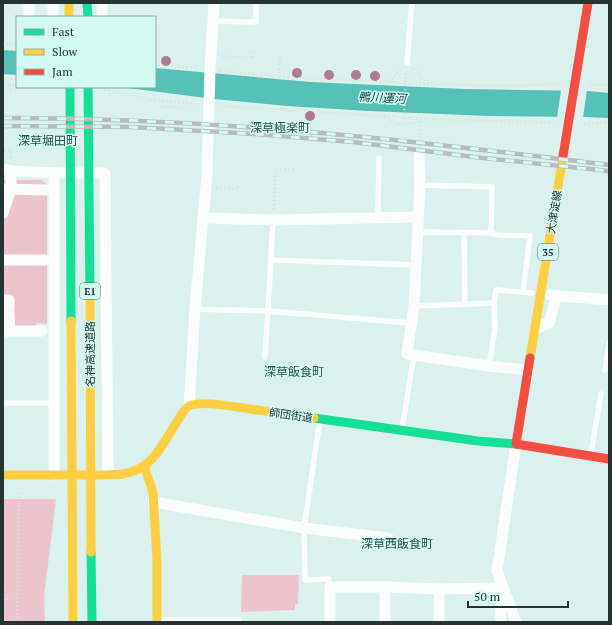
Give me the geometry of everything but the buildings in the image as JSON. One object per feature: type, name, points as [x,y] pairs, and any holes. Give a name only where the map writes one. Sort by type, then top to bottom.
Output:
[{"type":"main road","points":[[69,3],[69,16]]},
{"type":"main road","points":[[88,3],[88,16]]},
{"type":"main road","name":"大津淀線","points":[[516,444],[588,3]]},
{"type":"main road","name":"名神高速道路","points":[[70,88],[73,622]]},
{"type":"main road","name":"名神高速道路","points":[[88,88],[92,622]]},
{"type":"main road","name":"師団街道","points":[[189,406],[199,403],[213,404],[402,431],[478,441],[516,444],[609,459]]},
{"type":"main road","points":[[3,475],[108,475],[123,474],[137,470],[153,459],[160,451],[177,421],[185,409],[189,406]]},
{"type":"main road","points":[[144,466],[153,492],[157,561],[157,621]]},
{"type":"main road","points":[[92,548],[98,622]]},
{"type":"main road","points":[[70,622],[73,578]]},
{"type":"street","points":[[29,3],[29,16]]},
{"type":"street","points":[[53,3],[53,16]]},
{"type":"street","points":[[102,3],[102,16]]},
{"type":"street","points":[[189,406],[195,308],[207,174],[210,71],[214,3]]},
{"type":"street","points":[[419,156],[420,185],[414,306],[407,354],[528,370]]},
{"type":"street","points":[[3,213],[8,170],[54,173],[105,173],[108,475]]},
{"type":"street","points":[[54,173],[54,475]]},
{"type":"street","points":[[6,191],[48,190]]},
{"type":"street","points":[[3,199],[6,191]]},
{"type":"street","points":[[204,218],[273,220],[418,217]]},
{"type":"street","points":[[3,260],[48,260]]},
{"type":"street","points":[[535,330],[549,323],[554,295],[609,300]]},
{"type":"street","points":[[7,307],[12,331],[45,331]]},
{"type":"street","points":[[516,444],[497,571],[501,588],[516,622]]},
{"type":"street","points":[[153,502],[304,528],[388,538]]},
{"type":"street","points":[[330,622],[330,587],[439,589],[501,588]]},
{"type":"street","points":[[385,587],[385,622]]},
{"type":"street","points":[[501,588],[501,622]]},
{"type":"street","points":[[439,589],[439,622]]},
{"type":"lane","points":[[214,21],[256,22],[256,3]]},
{"type":"lane","points":[[407,63],[412,3]]},
{"type":"lane","points":[[378,218],[379,158]]},
{"type":"lane","points":[[420,185],[492,188],[491,233]]},
{"type":"lane","points":[[265,357],[273,220]]},
{"type":"lane","points":[[417,232],[464,232],[530,236],[523,292]]},
{"type":"lane","points":[[464,232],[464,304]]},
{"type":"lane","points":[[271,260],[416,265]]},
{"type":"lane","points":[[489,366],[495,328],[494,303],[496,290],[532,293]]},
{"type":"lane","points":[[414,306],[494,303]]},
{"type":"lane","points":[[195,308],[268,311],[412,323]]},
{"type":"lane","points":[[605,370],[609,343]]},
{"type":"lane","points":[[402,431],[414,355]]},
{"type":"lane","points":[[591,456],[601,394]]},
{"type":"lane","points":[[3,403],[54,403]]},
{"type":"lane","points":[[320,420],[304,528],[305,580],[329,579],[330,587]]},
{"type":"lane","points":[[157,621],[239,620]]},
{"type":"path","points":[[3,44],[16,45]]},
{"type":"path","points":[[212,55],[253,58],[253,50]]},
{"type":"path","points":[[279,77],[280,55]]},
{"type":"path","points":[[404,117],[407,63]]},
{"type":"path","points":[[156,64],[203,68],[210,71],[279,77],[405,84],[505,86],[557,84],[575,87],[609,85]]},
{"type":"path","points":[[3,77],[16,79]]},
{"type":"path","points":[[3,80],[6,84],[16,85]]},
{"type":"path","points":[[10,85],[10,92],[15,92]]},
{"type":"path","points":[[102,90],[135,95],[151,100],[185,103],[420,119],[552,123]]},
{"type":"path","points":[[163,108],[164,106],[184,108],[185,103]]},
{"type":"path","points":[[381,116],[398,124],[417,123],[420,119]]},
{"type":"path","points":[[419,156],[420,119]]},
{"type":"path","points":[[583,124],[609,122]]},
{"type":"path","points":[[8,170],[10,150]]},
{"type":"path","points":[[4,151],[15,151]]},
{"type":"path","points":[[273,220],[275,170],[292,170]]},
{"type":"path","points":[[227,188],[239,189],[239,186]]},
{"type":"path","points":[[17,622],[19,490]]},
{"type":"path","points":[[3,583],[6,599]]},
{"type":"path","points":[[3,604],[6,599],[17,591]]},
{"type":"shaded area","points":[[3,180],[42,180],[47,185],[47,324],[37,323],[35,326],[3,330]]},
{"type":"shaded area","points":[[3,499],[56,499],[44,597],[45,622],[3,622]]},
{"type":"shaded area","points":[[242,575],[299,575],[298,604],[295,604],[295,610],[241,612]]},
{"type":"water","points":[[3,50],[16,51],[16,75],[3,74]]},
{"type":"water","name":"鴨川運河","points":[[156,68],[310,82],[465,89],[588,91],[609,93],[609,118],[490,116],[369,111],[287,106],[214,99],[128,88],[156,88]]},
{"type":"pier","points":[[561,90],[587,90],[583,118],[557,118]]},
{"type":"railway","points":[[3,118],[118,120],[270,129],[346,135],[609,165]]},
{"type":"railway","points":[[3,126],[131,127],[255,134],[353,142],[483,158],[609,171]]},
{"type":"traffic: fast","points":[[87,3],[88,16]]},
{"type":"traffic: fast","points":[[70,88],[71,321]]},
{"type":"traffic: fast","points":[[88,88],[90,296]]},
{"type":"traffic: fast","points":[[314,418],[478,441],[516,444]]},
{"type":"traffic: fast","points":[[91,552],[92,622]]},
{"type":"traffic: slow","points":[[69,3],[69,16]]},
{"type":"traffic: slow","points":[[530,358],[563,156]]},
{"type":"traffic: slow","points":[[90,296],[91,552]]},
{"type":"traffic: slow","points":[[71,321],[73,622]]},
{"type":"traffic: slow","points":[[3,475],[108,475],[123,474],[134,471],[150,461],[162,446],[184,410],[195,404],[219,404],[314,418]]},
{"type":"traffic: slow","points":[[144,466],[153,492],[157,561],[157,622]]},
{"type":"traffic: jam","points":[[563,156],[588,3]]},
{"type":"traffic: jam","points":[[530,358],[516,444],[609,459]]},
{"type":"district","name":"深草極楽町","points":[[280,128]]},
{"type":"district","name":"深草堀田町","points":[[48,141]]},
{"type":"district","name":"深草飯食町","points":[[294,372]]},
{"type":"district","name":"深草西飯食町","points":[[397,544]]}]
